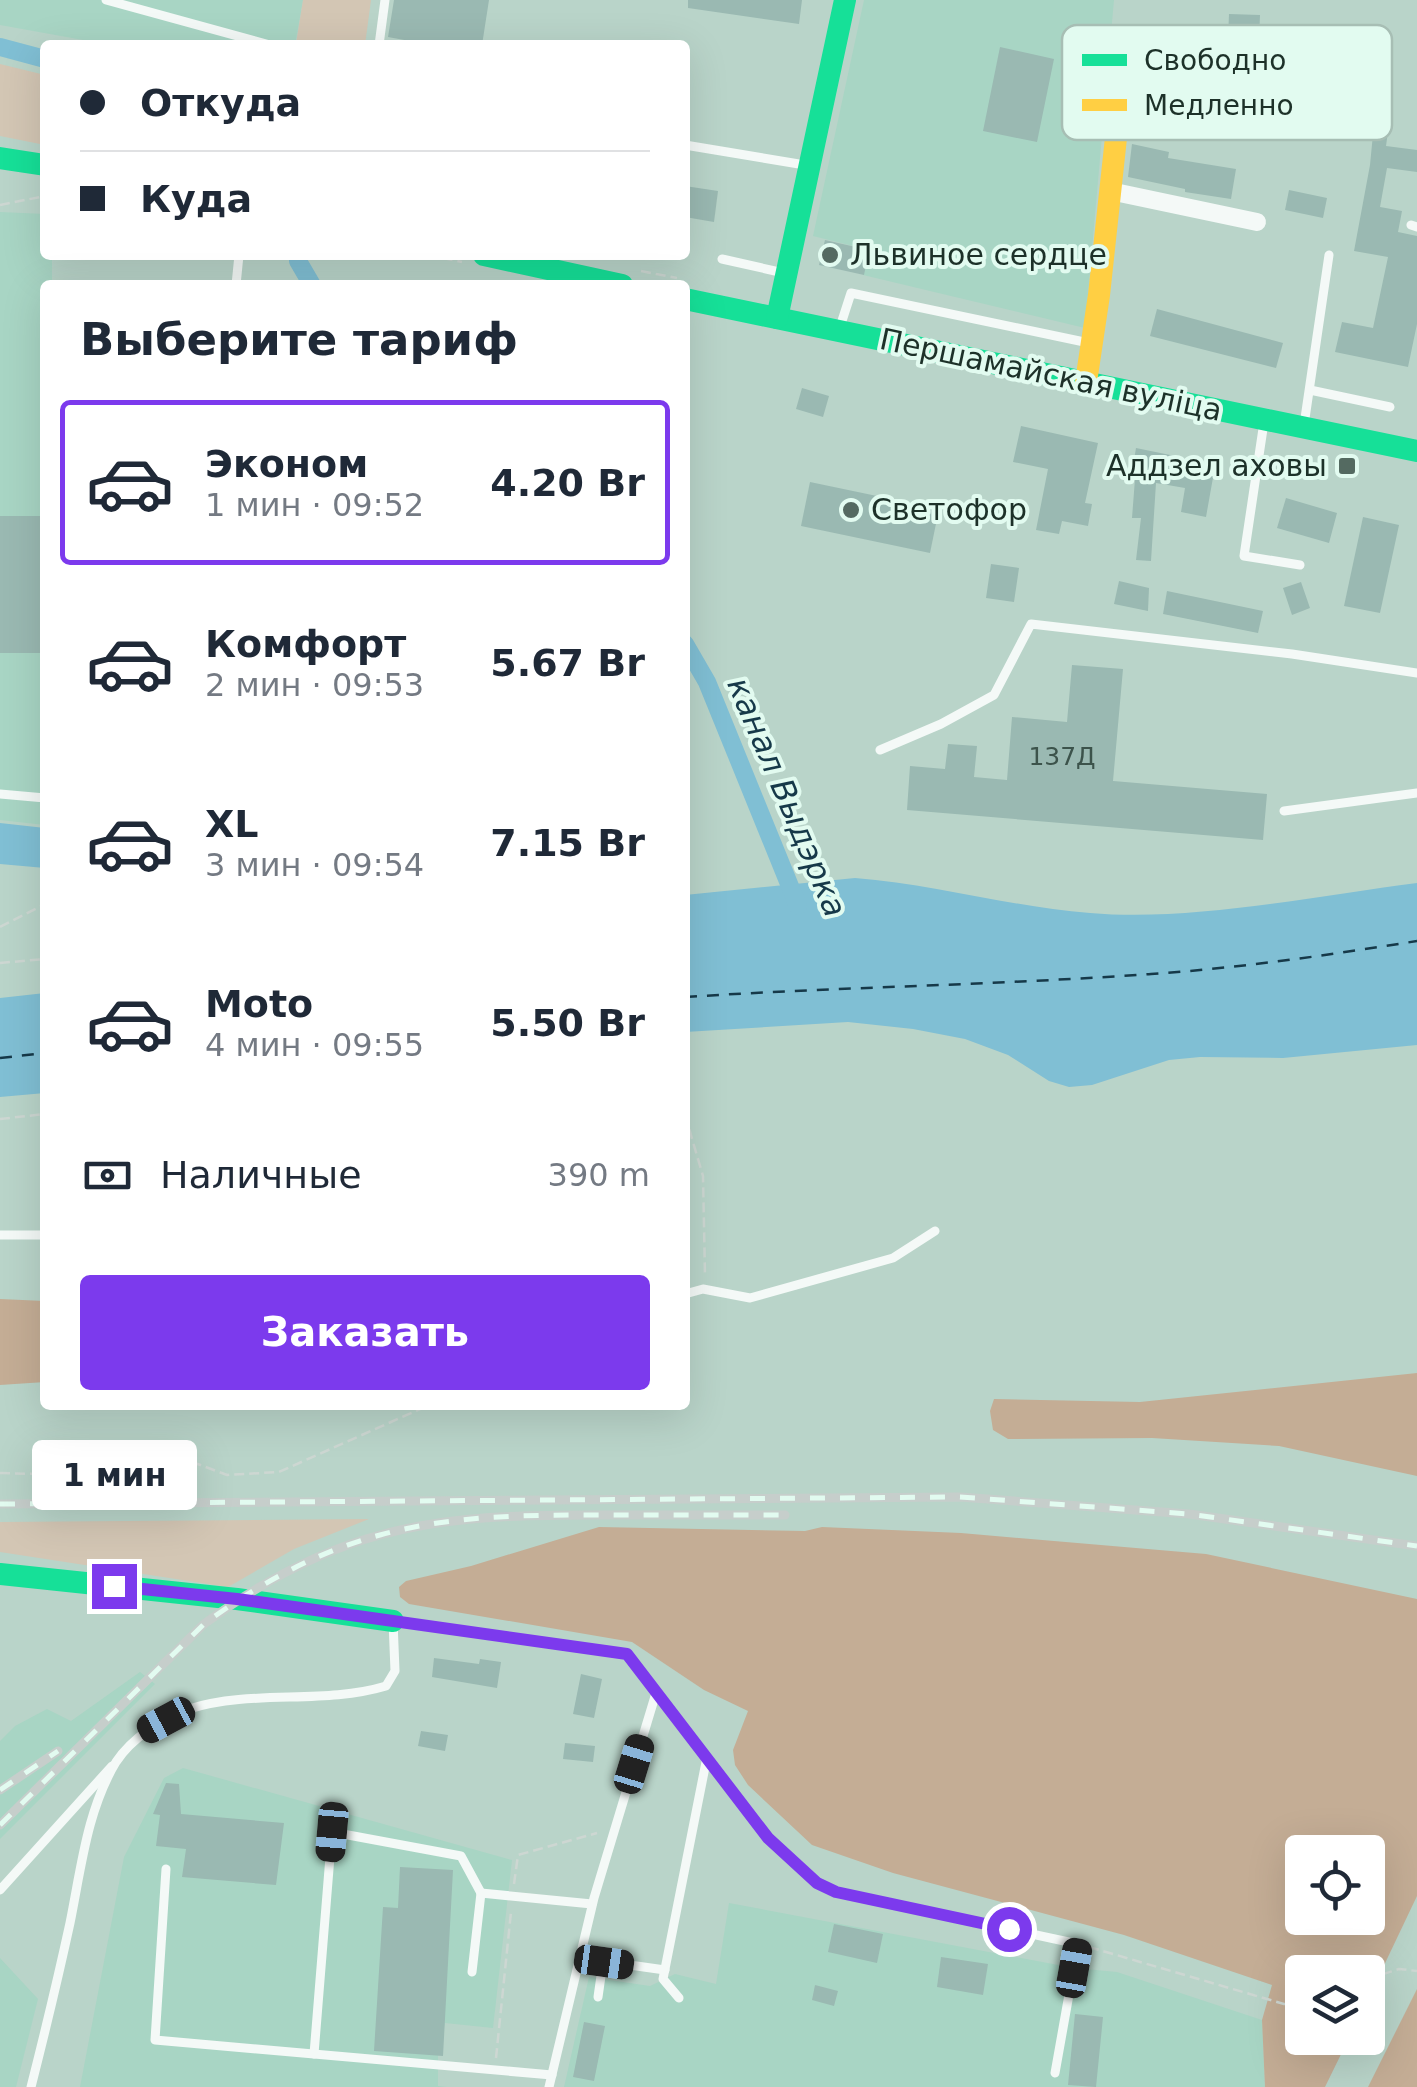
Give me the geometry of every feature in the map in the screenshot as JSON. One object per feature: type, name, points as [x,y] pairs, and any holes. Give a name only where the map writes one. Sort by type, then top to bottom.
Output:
[{"type":"street","points":[[778,318],[846,0]]},
{"type":"street","points":[[1086,382],[1115,140]]},
{"type":"street","points":[[0,158],[40,164]]},
{"type":"street","points":[[1110,191],[1256,222]]},
{"type":"street","points":[[531,260],[568,264],[609,280]]},
{"type":"street","name":"Першамайская вуліца","points":[[690,299],[1417,451]]},
{"type":"street","points":[[0,1574],[237,1599],[393,1622]]},
{"type":"lane","points":[[106,0],[252,40]]},
{"type":"lane","points":[[381,40],[385,0]]},
{"type":"lane","points":[[690,146],[808,166]]},
{"type":"lane","points":[[1304,428],[1329,256]]},
{"type":"lane","points":[[722,258],[786,273]]},
{"type":"lane","points":[[839,330],[851,293],[1092,344]]},
{"type":"lane","points":[[1310,390],[1390,408]]},
{"type":"lane","points":[[1264,420],[1244,556],[1300,565]]},
{"type":"lane","points":[[880,750],[941,724],[994,695],[1031,624],[1292,654],[1417,673]]},
{"type":"lane","points":[[1284,811],[1417,793]]},
{"type":"lane","points":[[0,794],[40,798]]},
{"type":"lane","points":[[690,1293],[703,1289],[750,1298],[893,1258],[935,1231]]},
{"type":"lane","points":[[0,1236],[40,1235]]},
{"type":"lane","points":[[0,1890],[146,1731],[187,1710],[226,1701],[360,1694],[386,1686],[395,1672],[393,1622],[627,1654],[768,1838],[817,1883],[836,1892],[1078,1944],[1055,2073]]},
{"type":"lane","points":[[549,2087],[592,1904],[656,1693]]},
{"type":"lane","points":[[678,1998],[663,1979],[707,1756]]},
{"type":"lane","points":[[31,2087],[92,1816],[117,1760]]},
{"type":"lane","points":[[314,2054],[332,1832],[461,1856],[481,1893],[472,1972]]},
{"type":"lane","points":[[166,1869],[156,2040],[552,2075]]},
{"type":"lane","points":[[481,1893],[592,1904]]},
{"type":"lane","points":[[580,1958],[665,1970]]},
{"type":"lane","points":[[598,1997],[604,1962]]},
{"type":"path","points":[[0,205],[40,197]]},
{"type":"path","points":[[0,926],[40,906]]},
{"type":"path","points":[[0,963],[40,959]]},
{"type":"path","points":[[0,1119],[40,1115]]},
{"type":"path","points":[[690,1134],[702,1176],[706,1270],[703,1289]]},
{"type":"path","points":[[0,1473],[107,1476],[179,1457],[227,1475],[279,1472],[417,1410]]},
{"type":"path","points":[[495,2070],[518,1855],[600,1833],[613,1834]]},
{"type":"path","points":[[1078,1944],[1285,2004]]},
{"type":"path","points":[[1385,1973],[1399,1969],[1417,1971]]},
{"type":"shaded area","points":[[0,0],[303,0],[296,40],[83,40],[0,25]]},
{"type":"shaded area","points":[[303,0],[371,0],[366,40],[297,40]]},
{"type":"shaded area","points":[[864,0],[1114,0],[1112,25],[1062,25],[1062,140],[1102,140],[1085,328],[863,275],[869,250],[813,236]]},
{"type":"shaded area","points":[[0,64],[40,74],[40,144],[0,136]]},
{"type":"shaded area","points":[[0,212],[40,214],[40,260],[52,260],[52,280],[40,280],[40,824],[0,820]]},
{"type":"shaded area","points":[[0,1299],[40,1301],[40,1382],[0,1385]]},
{"type":"shaded area","points":[[1417,1373],[1417,1476],[1279,1446],[1152,1438],[1008,1439],[993,1430],[990,1411],[994,1399],[1140,1402]]},
{"type":"shaded area","points":[[369,1519],[294,1549],[228,1587],[0,1552],[0,1522]]},
{"type":"shaded area","points":[[599,1527],[805,1531],[822,1527],[961,1533],[1206,1554],[1417,1599],[1417,1896],[1385,1963],[1385,1955],[1285,1955],[1285,2055],[1341,2055],[1325,2087],[1265,2087],[1262,2020],[1272,1985],[1124,1935],[893,1873],[812,1845],[748,1785],[735,1765],[733,1750],[748,1711],[704,1690],[632,1642],[409,1604],[400,1597],[399,1587],[406,1581],[471,1566]]},
{"type":"shaded area","points":[[140,1672],[155,1684],[0,1839],[0,1741],[15,1726],[47,1709],[71,1721]]},
{"type":"shaded area","points":[[183,1768],[512,1860],[493,2028],[445,2023],[438,2056],[438,2086],[447,2087],[80,2087],[124,1857],[164,1778]]},
{"type":"shaded area","points":[[729,1903],[1074,1968],[1117,1972],[1262,2020],[1265,2087],[564,2087],[589,1977],[650,1986],[675,1974],[716,1984]]},
{"type":"shaded area","points":[[0,1958],[38,1999],[16,2087],[0,2087]]},
{"type":"shaded area","points":[[1417,1989],[1417,2087],[1368,2087]]},
{"type":"water","points":[[0,823],[40,827],[40,868],[0,864]]},
{"type":"water","points":[[855,878],[1060,910],[1129,915],[1211,911],[1417,883],[1417,1045],[1283,1058],[1169,1060],[1092,1085],[1069,1087],[1049,1081],[1008,1055],[965,1039],[913,1029],[848,1022],[690,1032],[690,894]]},
{"type":"water","points":[[40,994],[40,1093],[0,1097],[0,998]]},
{"type":"building","points":[[394,0],[489,0],[483,40],[388,37]]},
{"type":"building","points":[[688,0],[802,0],[799,24],[688,8]]},
{"type":"building","points":[[1229,14],[1260,15],[1260,25],[1229,25]]},
{"type":"building","points":[[1000,47],[1054,59],[1037,142],[983,131]]},
{"type":"building","points":[[1372,140],[1387,140],[1386,146],[1417,150],[1417,172],[1387,168],[1380,207],[1402,211],[1398,232],[1417,236],[1417,324],[1408,367],[1335,352],[1342,322],[1373,328],[1388,257],[1354,251]]},
{"type":"building","points":[[1132,144],[1169,152],[1168,158],[1236,169],[1231,199],[1128,177]]},
{"type":"building","points":[[690,187],[718,191],[714,222],[690,218]]},
{"type":"building","points":[[1289,190],[1327,198],[1323,218],[1285,210]]},
{"type":"building","points":[[825,240],[869,250],[864,275],[819,265]]},
{"type":"building","points":[[1157,309],[1283,343],[1276,368],[1150,336]]},
{"type":"building","points":[[802,388],[829,396],[823,417],[796,409]]},
{"type":"building","points":[[1021,426],[1098,443],[1085,503],[1092,504],[1088,526],[1062,521],[1059,534],[1036,530],[1048,469],[1013,462]]},
{"type":"building","points":[[1136,448],[1175,456],[1174,465],[1214,472],[1206,517],[1181,512],[1185,488],[1156,483],[1151,561],[1136,560],[1141,518],[1132,518],[1135,479],[1131,478]]},
{"type":"building","points":[[810,482],[939,509],[930,553],[801,526]]},
{"type":"building","points":[[1286,498],[1337,513],[1329,543],[1277,528]]},
{"type":"building","points":[[0,516],[40,516],[40,653],[0,653]]},
{"type":"building","points":[[1363,517],[1399,525],[1380,613],[1344,606]]},
{"type":"building","points":[[991,564],[1019,568],[1014,602],[986,598]]},
{"type":"building","points":[[1119,581],[1149,588],[1148,611],[1114,604]]},
{"type":"building","points":[[1301,582],[1310,608],[1292,615],[1283,588]]},
{"type":"building","points":[[1167,591],[1263,611],[1258,633],[1163,614]]},
{"type":"building","points":[[1072,665],[1123,669],[1113,781],[1267,794],[1263,840],[907,810],[910,766],[945,769],[948,744],[977,746],[974,777],[1007,780],[1012,717],[1067,722]]},
{"type":"building","points":[[434,1658],[479,1664],[480,1659],[501,1662],[497,1688],[432,1677]]},
{"type":"building","points":[[581,1674],[602,1679],[594,1718],[573,1714]]},
{"type":"building","points":[[421,1731],[448,1735],[445,1751],[418,1746]]},
{"type":"building","points":[[565,1743],[595,1746],[593,1762],[563,1759]]},
{"type":"building","points":[[166,1783],[179,1784],[181,1814],[284,1823],[276,1885],[182,1877],[186,1849],[156,1846],[160,1815],[153,1814]]},
{"type":"building","points":[[400,1867],[453,1870],[443,2056],[374,2051],[383,1907],[398,1908]]},
{"type":"building","points":[[834,1924],[883,1934],[877,1963],[828,1952]]},
{"type":"building","points":[[941,1957],[988,1964],[983,1995],[937,1987]]},
{"type":"building","points":[[815,1985],[838,1991],[834,2006],[812,2000]]},
{"type":"building","points":[[1075,2014],[1103,2017],[1096,2087],[1068,2085]]},
{"type":"building","points":[[584,2022],[605,2026],[594,2081],[573,2077]]},
{"type":"waterway","name":"канал Выдэрка","points":[[0,47],[40,58]]},
{"type":"waterway","name":"канал Выдэрка","points":[[298,260],[309,280]]},
{"type":"waterway","name":"канал Выдэрка","points":[[690,653],[707,682],[798,906]]},
{"type":"ferry route","points":[[690,997],[1151,974],[1417,941]]},
{"type":"ferry route","points":[[0,1058],[40,1054]]},
{"type":"railway","points":[[0,1504],[960,1497],[1189,1514],[1417,1546]]},
{"type":"railway","points":[[0,1825],[204,1624],[266,1583],[310,1560],[380,1535],[435,1523],[573,1515],[785,1515]]},
{"type":"railway","points":[[0,1790],[58,1751]]},
{"type":"traffic: fast","points":[[777,318],[845,0]]},
{"type":"traffic: fast","points":[[0,158],[40,164]]},
{"type":"traffic: fast","points":[[507,260],[599,280]]},
{"type":"traffic: fast","points":[[690,300],[1417,451]]},
{"type":"traffic: fast","points":[[0,1574],[237,1599],[393,1621]]},
{"type":"traffic: slow","points":[[1086,382],[1116,140]]},
{"type":"place","name":"Львиное сердце","points":[[830,255]]},
{"type":"place","name":"Аддзел аховы","points":[[1347,466]]},
{"type":"place","name":"Светофор","points":[[851,510]]},
{"type":"route","points":[[114,1586],[237,1599],[627,1654],[768,1838],[817,1883],[836,1892],[1009,1929]]}]
